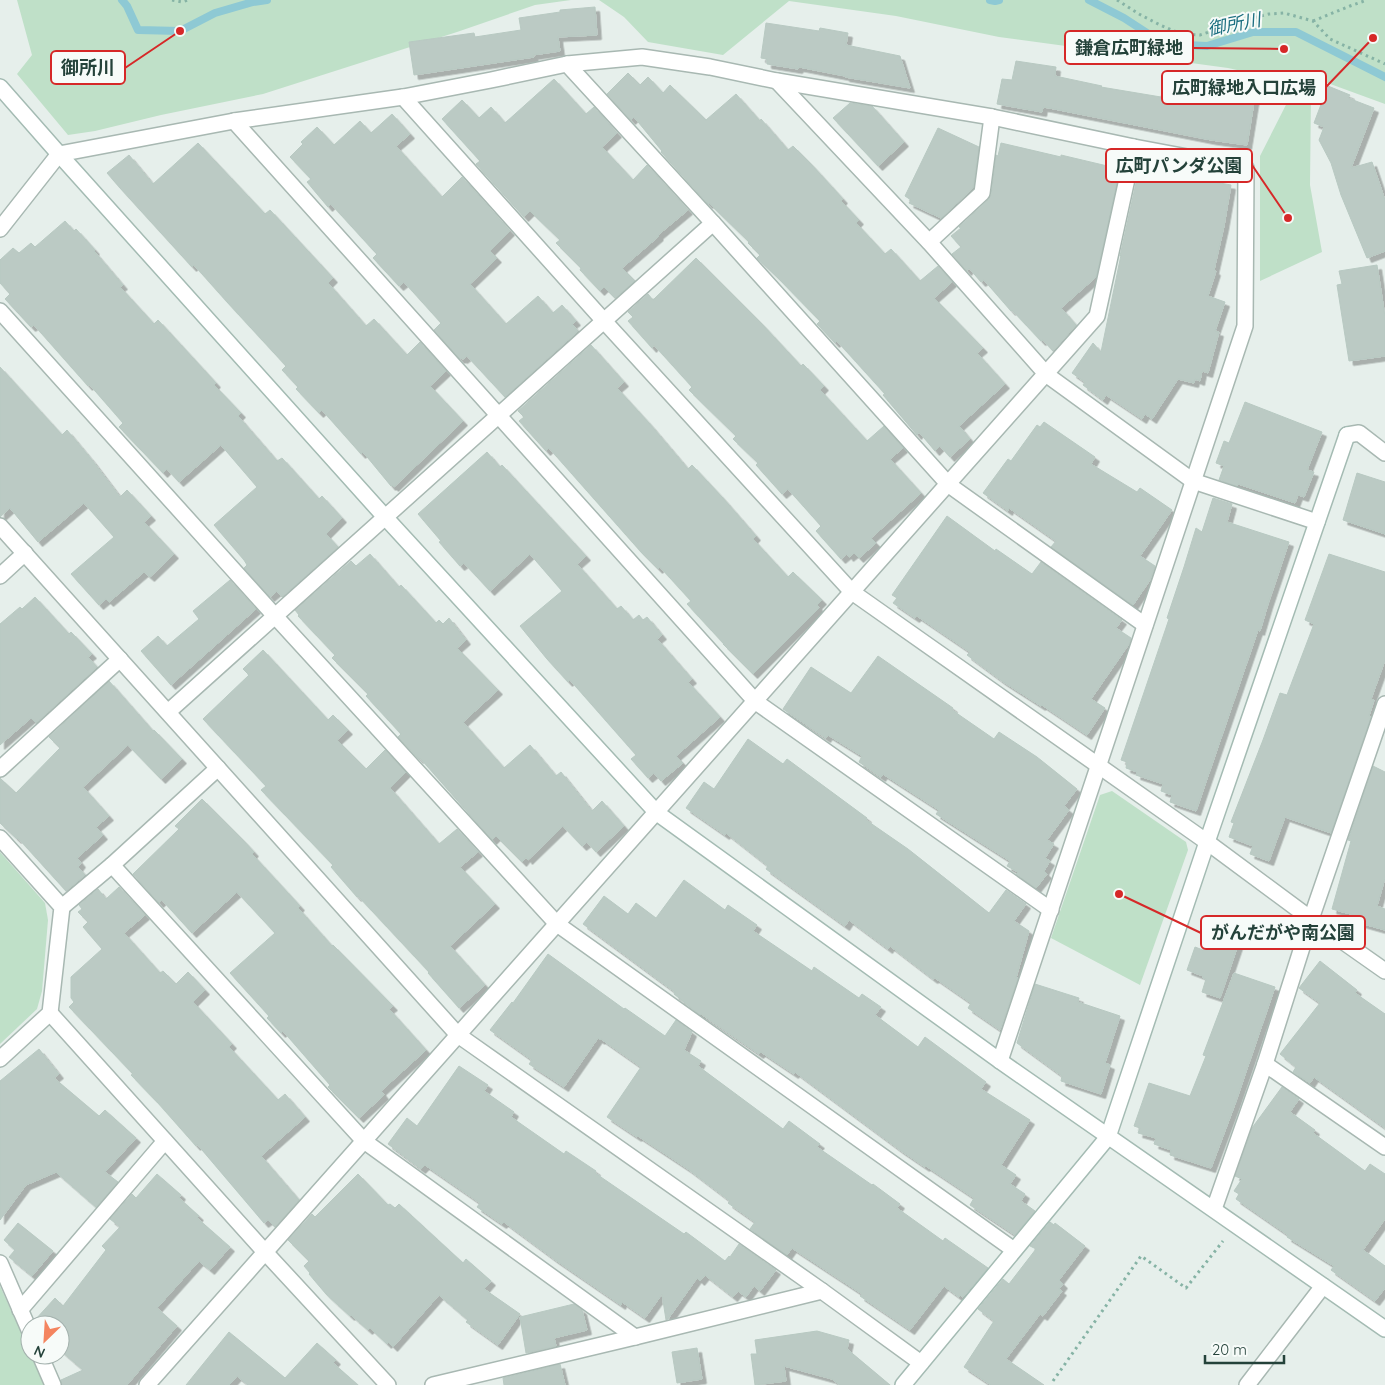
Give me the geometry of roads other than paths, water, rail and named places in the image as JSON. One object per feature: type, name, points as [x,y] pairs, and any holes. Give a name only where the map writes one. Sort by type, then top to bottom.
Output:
[{"type":"street","points":[[0,228],[59,154],[234,121],[403,97],[567,64],[642,57],[710,67],[777,81],[992,117],[1246,168],[1245,326],[1000,1061]]},
{"type":"street","points":[[567,64],[949,484],[1145,625]]},
{"type":"street","points":[[777,81],[929,242],[1046,375],[1194,481],[1317,522]]},
{"type":"street","points":[[0,87],[385,517],[657,813],[1000,1061],[1385,1329]]},
{"type":"street","points":[[403,97],[852,592],[1207,842],[1385,971]]},
{"type":"street","points":[[929,242],[982,193],[992,117]]},
{"type":"street","points":[[234,121],[756,702],[1050,910]]},
{"type":"street","points":[[147,1385],[1098,316],[1134,147]]},
{"type":"street","points":[[168,712],[713,223]]},
{"type":"street","points":[[0,310],[275,616],[557,924],[1014,1250]]},
{"type":"street","points":[[903,1385],[1108,1137],[1347,434],[1359,433],[1385,453]]},
{"type":"street","points":[[0,526],[458,1035],[822,1291],[921,1363]]},
{"type":"street","points":[[0,576],[25,553]]},
{"type":"street","points":[[0,769],[120,659]]},
{"type":"street","points":[[1214,1209],[1265,1064],[1311,919],[1385,704]]},
{"type":"street","points":[[0,1058],[50,1013],[62,907],[112,865],[218,768]]},
{"type":"street","points":[[0,838],[62,907]]},
{"type":"street","points":[[112,865],[364,1141],[636,1337]]},
{"type":"street","points":[[50,1013],[265,1252],[388,1385]]},
{"type":"street","points":[[1265,1064],[1385,1147]]},
{"type":"street","points":[[20,1310],[165,1141]]},
{"type":"street","points":[[0,1263],[22,1315]]},
{"type":"street","points":[[1247,1385],[1323,1286]]},
{"type":"street","points":[[433,1385],[822,1291]]},
{"type":"street","points":[[44,1365],[53,1385]]},
{"type":"waterway","name":"御所川","points":[[122,0],[127,6],[138,30],[180,31],[215,13],[267,0]]},
{"type":"waterway","name":"御所川","points":[[990,0],[999,0]]},
{"type":"waterway","name":"御所川","points":[[1089,0],[1124,18],[1164,44],[1207,46],[1253,32],[1296,32],[1385,77]]},
{"type":"place","name":"御所川","points":[[180,31]]},
{"type":"place","name":"広町緑地入口広場","points":[[1373,38]]},
{"type":"place","name":"鎌倉広町緑地","points":[[1284,49]]},
{"type":"place","name":"広町パンダ公園","points":[[1288,218]]},
{"type":"place","name":"がんだがや南公園","points":[[1119,894]]}]
